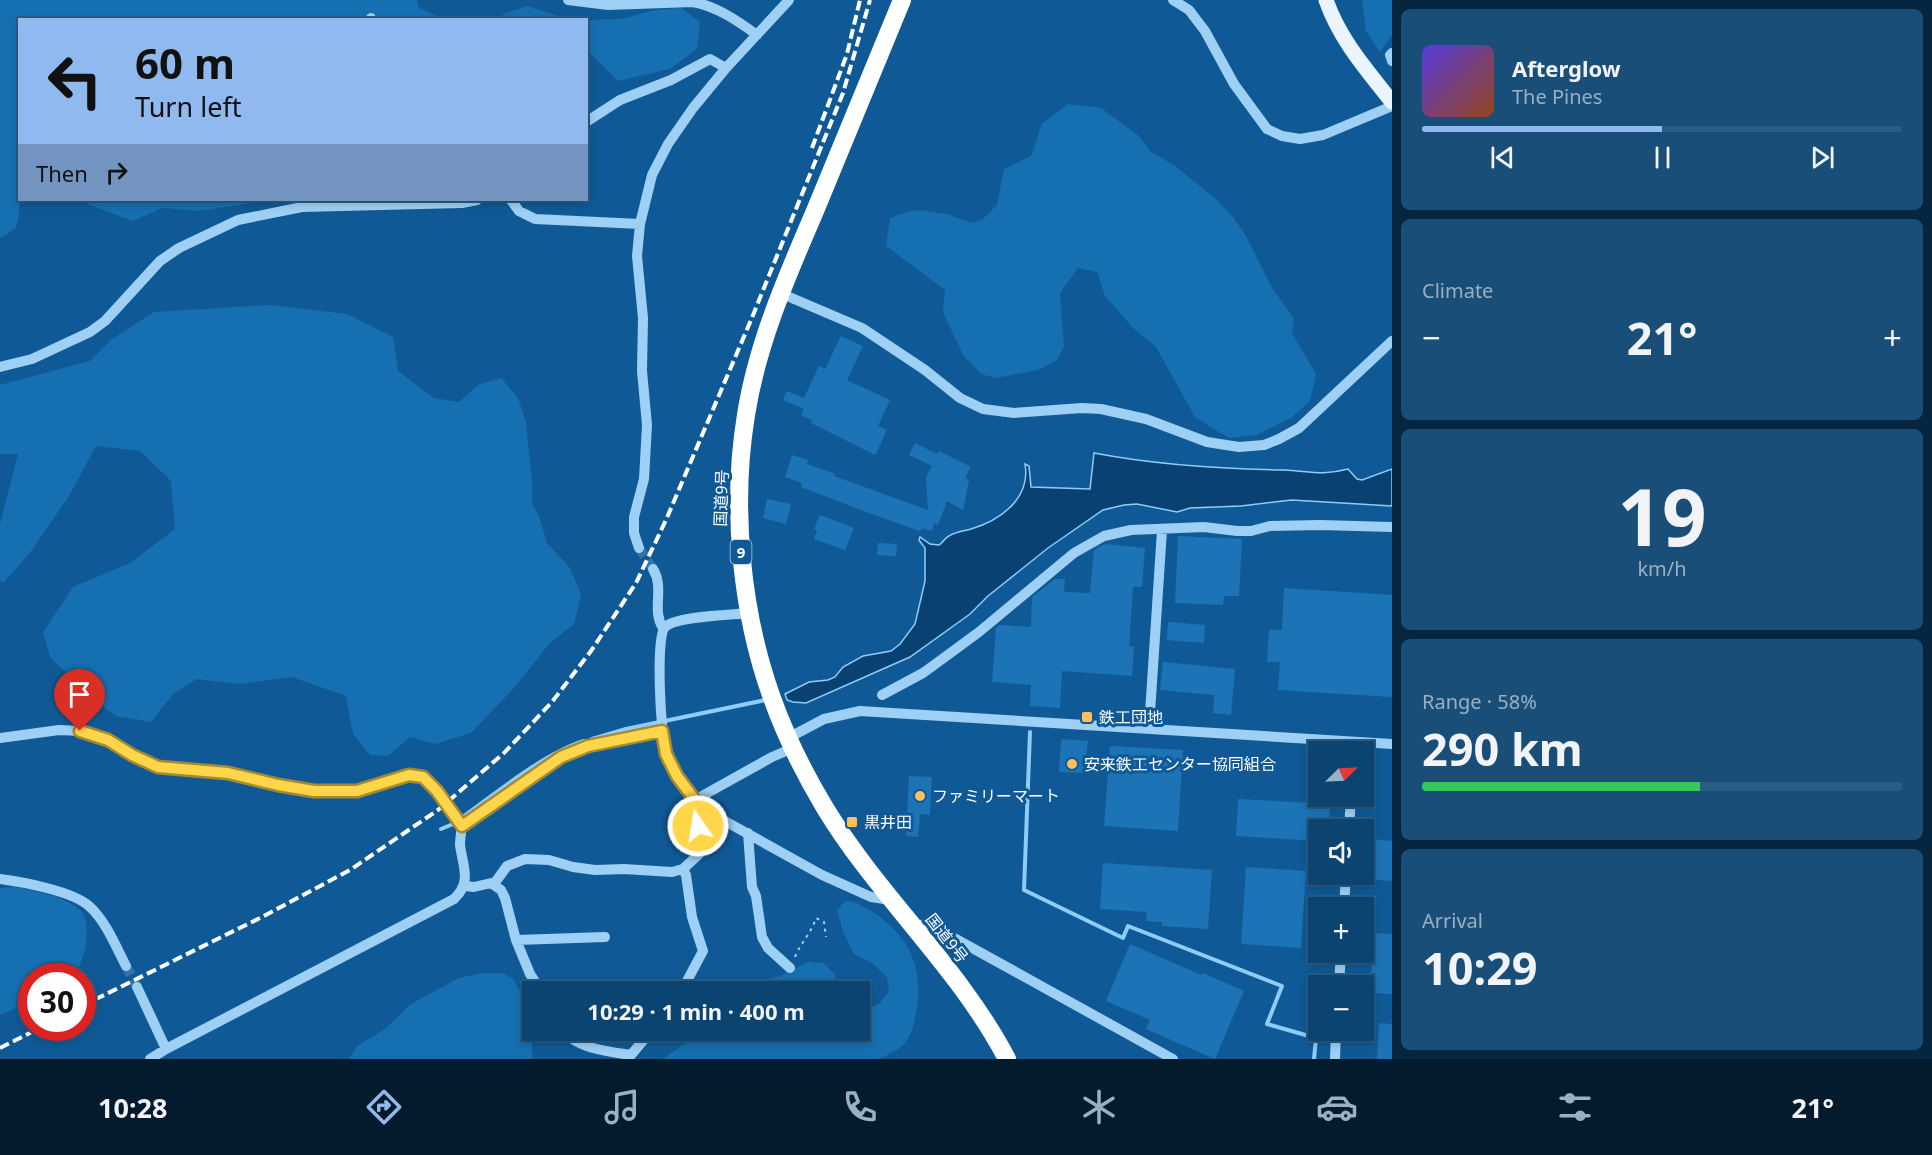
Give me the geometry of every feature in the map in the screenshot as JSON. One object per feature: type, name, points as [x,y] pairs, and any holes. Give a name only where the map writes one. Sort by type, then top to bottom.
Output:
[{"type":"highway","name":"国道9号","points":[[902,0],[780,293],[757,368],[746,415],[739,538],[750,614],[771,696],[790,743],[841,833],[888,897],[914,926],[963,990],[1006,1059]]},
{"type":"main road","points":[[1326,0],[1334,24],[1392,104]]},
{"type":"street","points":[[568,0],[608,5],[693,2],[741,23],[757,35]]},
{"type":"street","points":[[639,548],[634,533],[634,517],[644,479],[647,425],[642,371],[643,318],[637,256],[640,224],[652,175],[668,144],[693,108],[726,68],[789,0]]},
{"type":"street","points":[[1173,0],[1189,10],[1205,31],[1234,84],[1267,129],[1282,136],[1300,139],[1323,135],[1392,104]]},
{"type":"street","points":[[1392,53],[1390,55],[1392,61]]},
{"type":"street","points":[[588,121],[620,100],[671,80],[710,59],[726,68]]},
{"type":"street","points":[[0,367],[32,359],[90,332],[105,321],[160,261],[179,248],[238,220],[302,207],[461,201]]},
{"type":"street","points":[[512,201],[519,211],[535,219],[640,224]]},
{"type":"street","points":[[780,293],[862,328],[925,370],[960,398],[983,409],[1014,413],[1082,408],[1101,409],[1146,419],[1207,442],[1239,447],[1264,445],[1279,440],[1299,428],[1392,341]]},
{"type":"street","points":[[882,695],[923,673],[979,632],[1074,553],[1104,536],[1131,530],[1204,527],[1251,531],[1270,526],[1392,527]]},
{"type":"street","points":[[1149,728],[1162,530]]},
{"type":"street","points":[[653,569],[660,586],[657,615],[663,628]]},
{"type":"street","points":[[750,614],[686,619],[663,628],[660,635],[659,679],[666,754],[677,776],[695,802],[822,875],[871,897],[884,899],[888,897]]},
{"type":"street","points":[[695,802],[772,757],[824,719],[860,711],[1149,728],[1308,743]]},
{"type":"street","points":[[462,826],[561,757],[588,746],[662,725]]},
{"type":"street","points":[[0,738],[59,730],[80,731],[108,740],[158,767],[228,773],[314,791],[357,791],[409,775],[423,777],[437,791],[462,826],[460,842],[465,886],[454,899],[150,1059]]},
{"type":"street","points":[[1374,745],[1392,744]]},
{"type":"street","points":[[465,886],[494,884],[507,866],[525,859],[549,860],[595,870],[672,872],[683,870],[699,854],[695,802]]},
{"type":"street","points":[[748,833],[752,886],[756,896],[762,937],[768,948],[790,968]]},
{"type":"street","points":[[683,870],[686,875],[692,917],[703,951],[687,981]]},
{"type":"street","points":[[0,879],[41,886],[77,898],[88,905],[98,916],[126,966]]},
{"type":"street","points":[[494,884],[505,898],[516,940],[535,981]]},
{"type":"street","points":[[914,926],[929,924],[1173,1059]]},
{"type":"street","points":[[516,940],[605,937]]},
{"type":"street","points":[[137,987],[166,1049]]},
{"type":"street","points":[[577,1041],[595,1049],[631,1057],[643,1041]]},
{"type":"street","points":[[1335,1059],[1336,1041]]},
{"type":"path","points":[[790,968],[799,947],[811,933],[816,918],[824,922],[826,937]]},
{"type":"shaded area","points":[[0,0],[417,0],[419,8],[442,18],[18,18],[19,214],[16,228],[0,238]]},
{"type":"shaded area","points":[[1362,0],[1392,0],[1392,35],[1380,52],[1366,31]]},
{"type":"shaded area","points":[[527,6],[565,18],[498,18]]},
{"type":"shaded area","points":[[681,8],[700,22],[697,49],[670,69],[618,81],[588,51],[588,20],[621,19],[655,10]]},
{"type":"shaded area","points":[[1068,104],[1101,108],[1139,136],[1151,152],[1175,166],[1216,199],[1233,217],[1246,236],[1272,288],[1294,319],[1292,333],[1316,374],[1310,401],[1291,418],[1256,435],[1229,438],[1195,417],[1156,347],[1133,328],[1105,296],[1097,272],[1078,268],[1060,293],[1064,347],[1057,360],[1038,370],[996,378],[981,374],[963,355],[943,312],[945,290],[886,246],[890,218],[919,210],[947,214],[971,223],[982,220],[997,205],[1004,169],[1031,156],[1042,124]]},
{"type":"shaded area","points":[[86,201],[265,201],[199,211],[162,208],[133,221],[90,205]]},
{"type":"shaded area","points":[[270,305],[347,314],[393,337],[398,371],[434,398],[459,402],[478,385],[501,378],[518,398],[526,422],[532,503],[540,519],[547,543],[570,568],[581,595],[574,624],[549,644],[513,689],[471,733],[435,744],[410,737],[388,756],[370,755],[353,734],[346,696],[292,677],[240,684],[197,679],[173,694],[151,722],[116,716],[90,697],[50,657],[43,632],[73,587],[130,563],[175,529],[171,481],[140,451],[96,446],[69,496],[29,554],[3,583],[0,580],[0,524],[18,454],[0,454],[0,385],[90,361],[112,339],[154,312]]},
{"type":"shaded area","points":[[1094,453],[1141,461],[1212,467],[1323,473],[1348,469],[1357,479],[1362,480],[1392,469],[1392,506],[1292,500],[1241,506],[1190,508],[1177,512],[1137,504],[1103,510],[1048,548],[988,596],[970,614],[910,657],[806,703],[787,700],[785,694],[809,682],[828,680],[835,677],[843,667],[863,656],[891,651],[900,644],[915,624],[925,581],[925,548],[919,540],[920,537],[930,544],[939,545],[951,535],[993,520],[1012,506],[1018,497],[1026,476],[1025,464],[1029,466],[1031,487],[1090,489]]},
{"type":"shaded area","points":[[15,887],[57,897],[73,905],[84,916],[87,934],[81,963],[18,963],[18,1007],[0,1015],[0,888]]},
{"type":"shaded area","points":[[851,901],[883,919],[896,931],[913,960],[917,976],[916,1013],[912,1031],[901,1047],[878,1059],[663,1059],[688,1041],[870,1041],[870,1008],[880,1003],[889,991],[887,977],[872,963],[854,954],[844,934],[837,911],[844,902]]},
{"type":"shaded area","points":[[808,962],[824,963],[835,975],[836,981],[765,981],[781,976]]},
{"type":"shaded area","points":[[481,973],[503,973],[513,979],[522,994],[522,1041],[532,1041],[532,1059],[349,1059],[357,1046],[385,1029],[411,1004],[459,978]]},
{"type":"building","points":[[841,336],[863,346],[847,380],[890,400],[878,426],[887,430],[875,455],[811,423],[812,420],[801,415],[804,409],[783,400],[787,391],[804,398],[819,366],[825,369]]},
{"type":"building","points":[[915,443],[937,454],[939,451],[971,467],[965,478],[969,480],[963,510],[947,501],[938,525],[934,523],[932,531],[922,528],[920,531],[866,512],[801,487],[802,483],[785,477],[792,455],[808,460],[807,464],[835,474],[834,476],[928,510],[926,477],[932,466],[909,455]]},
{"type":"building","points":[[767,499],[791,504],[786,524],[763,518]]},
{"type":"building","points":[[820,515],[854,528],[845,550],[814,539],[817,531],[814,529]]},
{"type":"building","points":[[1178,536],[1242,539],[1239,596],[1224,596],[1223,605],[1175,603]]},
{"type":"building","points":[[878,543],[897,544],[896,556],[877,555]]},
{"type":"building","points":[[1105,544],[1145,548],[1142,587],[1133,587],[1129,646],[1134,647],[1132,676],[1062,671],[1060,708],[1030,706],[1031,685],[992,682],[996,628],[999,625],[1031,627],[1032,597],[1055,579],[1065,579],[1064,592],[1090,593],[1094,550]]},
{"type":"building","points":[[1284,588],[1392,595],[1392,697],[1278,690],[1280,662],[1267,662],[1269,630],[1282,630]]},
{"type":"building","points":[[1168,622],[1205,625],[1204,643],[1167,640]]},
{"type":"building","points":[[1163,662],[1235,669],[1231,715],[1213,713],[1214,695],[1160,690]]},
{"type":"building","name":"安来鉄工センター協同組合","points":[[1061,739],[1088,741],[1084,773],[1059,772]]},
{"type":"building","points":[[1110,746],[1183,750],[1178,831],[1104,826]]},
{"type":"building","name":"ファミリーマート","points":[[909,776],[932,777],[930,815],[920,814],[918,837],[906,836]]},
{"type":"building","points":[[1238,799],[1308,803],[1308,807],[1330,807],[1329,819],[1308,819],[1308,840],[1236,836]]},
{"type":"building","points":[[1374,839],[1392,841],[1392,881],[1374,880]]},
{"type":"building","points":[[1103,863],[1212,870],[1208,929],[1162,926],[1162,922],[1146,921],[1147,912],[1100,909]]},
{"type":"building","points":[[1246,867],[1306,871],[1301,948],[1241,944]]},
{"type":"building","points":[[1374,933],[1392,934],[1392,994],[1374,993],[1374,975],[1371,975],[1372,963],[1374,963]]},
{"type":"building","points":[[1130,944],[1244,991],[1215,1059],[1146,1029],[1150,1020],[1106,1001]]},
{"type":"building","points":[[1379,1023],[1392,1024],[1392,1059],[1377,1059]]},
{"type":"waterway","points":[[592,739],[626,729],[766,700]]},
{"type":"waterway","points":[[1030,732],[1024,890],[1123,938],[1128,926],[1282,986],[1267,1024],[1316,1038],[1314,1059]]},
{"type":"waterway","points":[[441,829],[453,824],[534,766],[584,741]]},
{"type":"tunnel","points":[[639,548],[653,569]]},
{"type":"tunnel","points":[[126,966],[137,987]]},
{"type":"railway","points":[[812,148],[847,54],[860,0]]},
{"type":"railway","points":[[96,999],[262,917],[350,870],[438,810],[504,753],[552,702],[591,651],[636,583],[666,520],[751,320],[843,93],[870,0]]},
{"type":"railway","points":[[0,1048],[18,1039]]},
{"type":"place","name":"鉄工団地","points":[[1087,717]]},
{"type":"place","name":"安来鉄工センター協同組合","points":[[1072,764]]},
{"type":"place","name":"ファミリーマート","points":[[920,796]]},
{"type":"place","name":"黒井田","points":[[852,822]]},
{"type":"route","points":[[80,731],[108,740],[158,767],[228,773],[314,791],[357,791],[409,775],[423,777],[437,791],[462,826],[561,757],[588,746],[662,731],[666,754],[693,801],[698,804],[698,826]]}]
